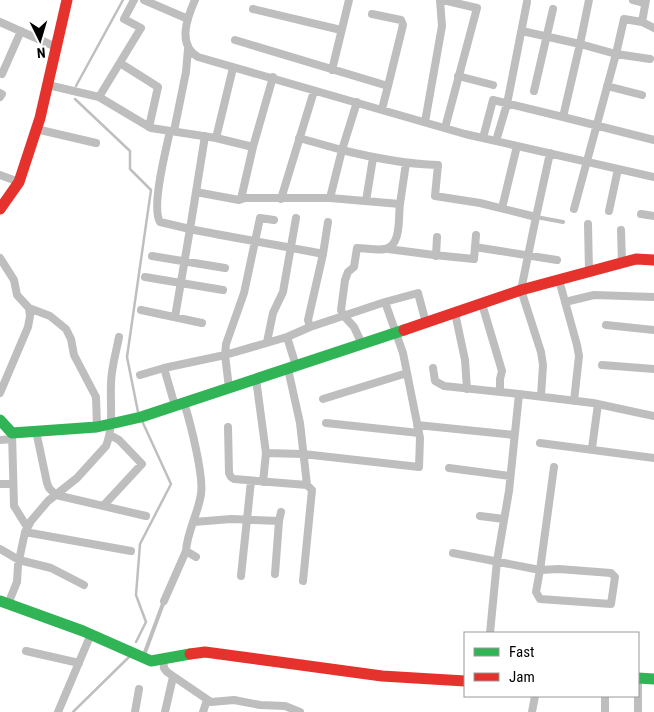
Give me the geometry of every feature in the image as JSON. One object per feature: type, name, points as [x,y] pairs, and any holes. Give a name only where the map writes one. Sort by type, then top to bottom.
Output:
[{"type":"street","points":[[0,209],[18,182],[36,130],[67,0]]},
{"type":"street","points":[[100,96],[141,28],[124,18],[134,0]]},
{"type":"street","points":[[144,0],[188,19]]},
{"type":"street","points":[[195,0],[185,33],[188,49],[186,72],[157,202],[158,219],[164,224],[323,254]]},
{"type":"street","points":[[332,70],[349,0]]},
{"type":"street","points":[[425,122],[442,26],[442,0],[477,8],[445,128]]},
{"type":"street","points":[[563,117],[589,0]]},
{"type":"street","points":[[633,0],[646,1],[642,22]]},
{"type":"street","points":[[496,141],[507,104],[528,2]]},
{"type":"street","points":[[253,9],[342,30]]},
{"type":"street","points":[[534,91],[553,9]]},
{"type":"street","points":[[372,14],[401,20],[402,25],[382,109]]},
{"type":"street","points":[[574,209],[624,19],[642,22],[654,28]]},
{"type":"street","points":[[0,22],[56,47]]},
{"type":"street","points":[[2,74],[21,31]]},
{"type":"street","points":[[522,31],[616,54],[650,59]]},
{"type":"street","points":[[236,40],[388,86]]},
{"type":"street","points":[[188,49],[198,57],[233,68],[273,77],[314,91],[445,128],[654,177]]},
{"type":"street","points":[[120,63],[158,87],[149,127]]},
{"type":"street","points":[[216,138],[233,68]]},
{"type":"street","points":[[458,76],[493,85]]},
{"type":"street","points":[[241,199],[253,147],[273,77]]},
{"type":"street","points":[[48,86],[100,96],[149,127],[216,138],[253,147]]},
{"type":"street","points":[[607,86],[642,95]]},
{"type":"street","points":[[281,199],[314,91]]},
{"type":"street","points":[[0,93],[2,94],[0,97]]},
{"type":"street","points":[[483,138],[493,100],[596,124],[654,140]]},
{"type":"street","points":[[330,198],[357,102]]},
{"type":"street","points":[[36,130],[96,143]]},
{"type":"street","points":[[175,317],[205,136]]},
{"type":"street","points":[[299,138],[373,158],[438,165],[434,196],[480,203],[536,217]]},
{"type":"street","points":[[502,208],[517,146]]},
{"type":"street","points":[[541,396],[543,365],[541,352],[521,290],[550,153]]},
{"type":"street","points":[[366,201],[373,158]]},
{"type":"street","points":[[388,248],[398,235],[398,214],[406,163]]},
{"type":"street","points":[[609,211],[618,169]]},
{"type":"street","points":[[0,174],[18,182]]},
{"type":"street","points":[[196,192],[241,199],[330,198],[400,204]]},
{"type":"street","points":[[641,214],[654,216]]},
{"type":"street","points":[[230,388],[225,355],[226,344],[244,293],[260,218],[274,220]]},
{"type":"street","points":[[267,342],[273,313],[283,292],[296,218]]},
{"type":"street","points":[[310,327],[308,320],[328,222]]},
{"type":"street","points":[[588,224],[589,271]]},
{"type":"street","points":[[621,230],[622,262]]},
{"type":"street","points":[[362,344],[354,327],[341,310],[345,280],[348,272],[354,268],[357,248],[388,248],[436,256],[474,258],[476,235]]},
{"type":"street","points":[[436,256],[437,237]]},
{"type":"street","points":[[476,247],[557,260]]},
{"type":"street","points":[[152,256],[225,268]]},
{"type":"street","points":[[0,258],[14,280],[17,295],[29,308],[50,316],[66,329],[71,338],[74,356],[96,396],[97,427]]},
{"type":"street","points":[[0,440],[36,431],[97,427],[110,430],[180,404],[521,290],[622,262],[636,259],[654,260]]},
{"type":"street","points":[[145,277],[223,290]]},
{"type":"street","points":[[559,280],[579,356],[574,401]]},
{"type":"street","points":[[140,375],[225,355],[287,337],[310,327],[418,292],[426,323]]},
{"type":"street","points":[[564,302],[594,295],[654,297]]},
{"type":"street","points":[[266,453],[303,454],[419,467],[419,433],[402,354],[384,302]]},
{"type":"street","points":[[482,304],[502,370],[500,392]]},
{"type":"street","points":[[0,393],[28,328],[29,308]]},
{"type":"street","points":[[141,310],[202,323]]},
{"type":"street","points":[[455,313],[465,360],[467,389]]},
{"type":"street","points":[[606,325],[654,330]]},
{"type":"street","points":[[287,337],[300,422],[306,485]]},
{"type":"street","points":[[119,338],[111,382],[110,430],[106,446],[77,478],[30,520],[19,560],[17,582],[4,603],[91,634],[151,660],[205,652],[382,676],[464,680]]},
{"type":"street","points":[[602,365],[654,369]]},
{"type":"street","points":[[164,368],[180,404],[190,420],[202,492],[186,543],[186,551],[164,601]]},
{"type":"street","points":[[433,368],[435,381],[444,386],[598,404],[654,416]]},
{"type":"street","points":[[323,399],[406,373]]},
{"type":"street","points":[[256,380],[266,453],[263,482]]},
{"type":"street","points":[[490,632],[497,561],[510,476],[519,394]]},
{"type":"street","points":[[592,448],[598,404]]},
{"type":"street","points":[[0,420],[12,436],[14,506],[26,529]]},
{"type":"street","points":[[326,424],[419,433]]},
{"type":"street","points":[[417,425],[514,436]]},
{"type":"street","points":[[228,427],[229,473],[231,477],[251,481],[306,485],[312,490],[303,581]]},
{"type":"street","points":[[103,506],[142,464],[110,430]]},
{"type":"street","points":[[36,431],[48,488],[56,495],[146,516]]},
{"type":"street","points":[[540,443],[592,448],[654,458]]},
{"type":"street","points":[[452,553],[540,570],[559,569],[611,574],[615,577],[611,604],[540,599],[536,592],[540,570],[554,467]]},
{"type":"street","points":[[448,468],[510,476]]},
{"type":"street","points":[[242,576],[251,481]]},
{"type":"street","points":[[0,484],[13,484]]},
{"type":"street","points":[[275,574],[280,512]]},
{"type":"street","points":[[480,516],[504,519]]},
{"type":"street","points":[[194,522],[246,519],[279,521]]},
{"type":"street","points":[[26,529],[130,551]]},
{"type":"street","points":[[0,549],[19,560],[51,568],[84,585]]},
{"type":"street","points":[[186,551],[196,557]]},
{"type":"street","points":[[58,712],[91,634]]},
{"type":"street","points":[[26,651],[79,663]]},
{"type":"street","points":[[164,658],[164,668],[173,677],[211,702],[234,700],[260,705],[285,706],[300,712]]},
{"type":"street","points":[[165,712],[173,677]]},
{"type":"street","points":[[639,678],[654,679]]},
{"type":"street","points":[[134,712],[139,689]]},
{"type":"street","points":[[532,712],[535,697]]},
{"type":"street","points":[[605,697],[605,712]]},
{"type":"street","points":[[638,697],[638,712]]},
{"type":"street","points":[[203,712],[208,700]]},
{"type":"lane","points":[[536,217],[563,222]]},
{"type":"lane","points":[[143,657],[164,601]]},
{"type":"waterway","points":[[76,86],[123,0]]},
{"type":"waterway","points":[[75,99],[130,151],[130,169],[151,190],[127,357],[138,412]]},
{"type":"waterway","points":[[136,642],[146,622],[136,595],[140,544],[171,484],[143,423]]},
{"type":"waterway","points":[[73,712],[129,657]]},
{"type":"traffic: fast","points":[[0,420],[12,433],[97,427],[141,417],[404,330]]},
{"type":"traffic: fast","points":[[0,601],[83,631],[151,661],[190,654]]},
{"type":"traffic: fast","points":[[639,678],[654,679]]},
{"type":"traffic: jam","points":[[0,209],[19,182],[40,118],[67,0]]},
{"type":"traffic: jam","points":[[404,330],[521,290],[636,259],[654,260]]},
{"type":"traffic: jam","points":[[190,654],[205,652],[382,676],[464,681]]}]
